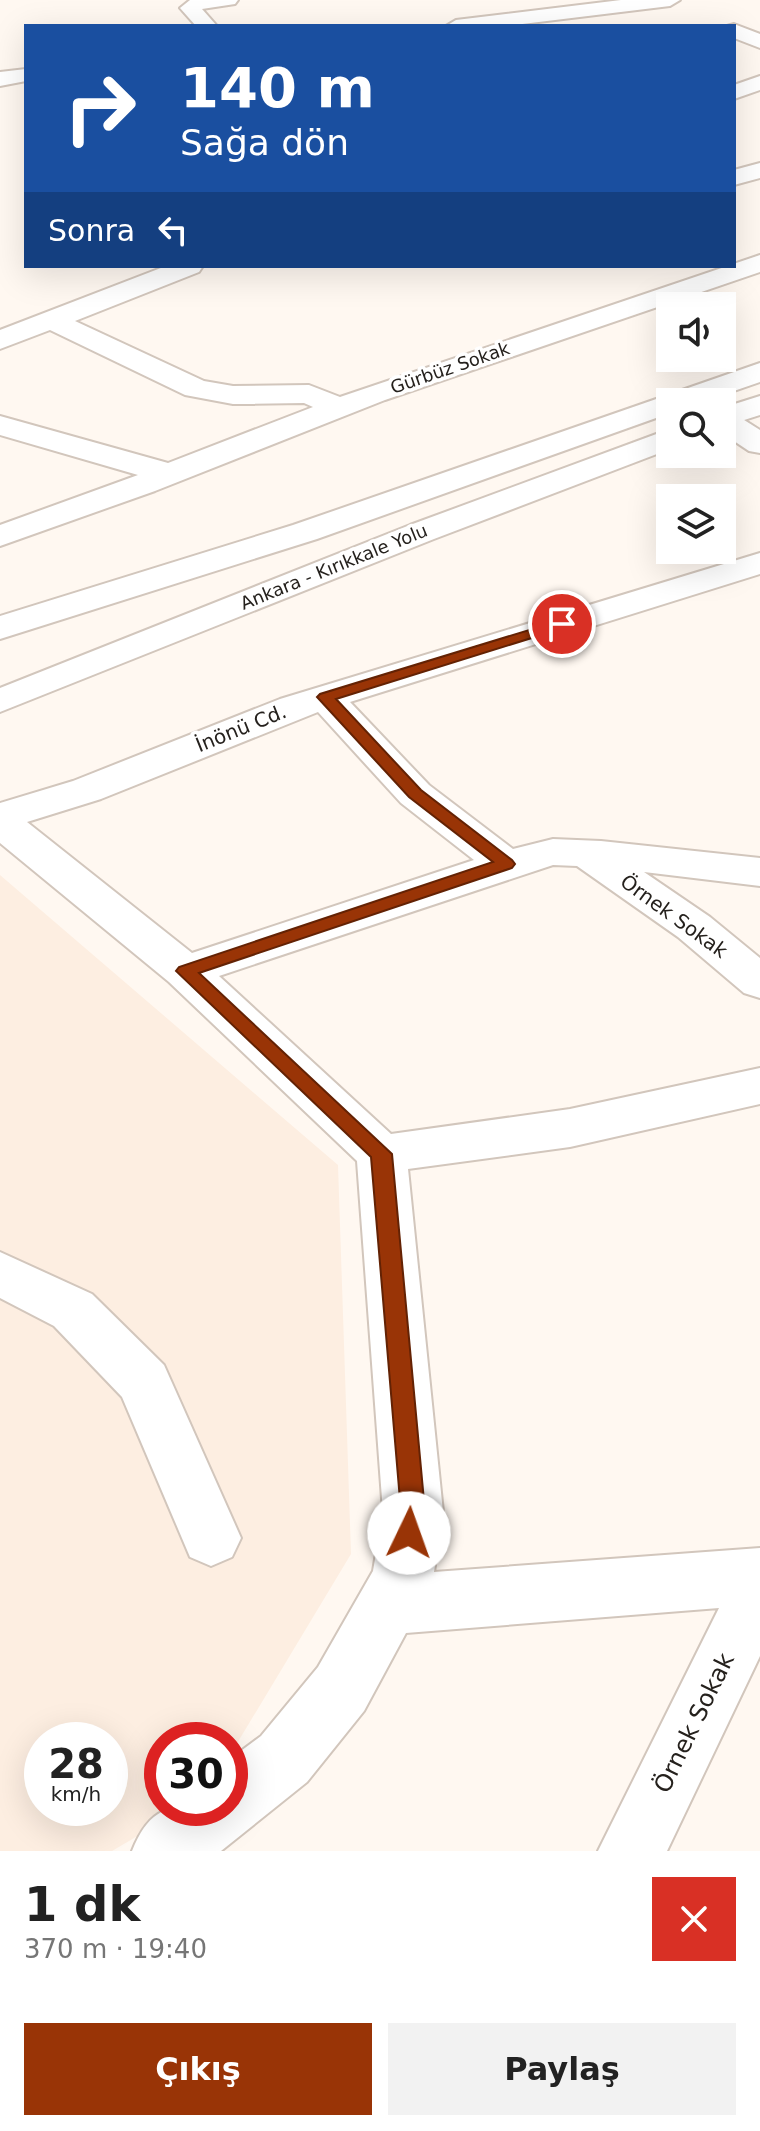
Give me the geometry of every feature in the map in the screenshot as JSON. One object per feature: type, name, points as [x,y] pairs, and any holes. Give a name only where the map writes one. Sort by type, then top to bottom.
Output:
[{"type":"main road","points":[[205,24],[190,8],[197,4],[228,0]]},
{"type":"main road","points":[[496,0],[518,18]]},
{"type":"main road","points":[[472,24],[670,0]]},
{"type":"main road","points":[[736,30],[760,28]]},
{"type":"main road","points":[[736,31],[760,42]]},
{"type":"main road","points":[[0,79],[24,75]]},
{"type":"main road","points":[[736,91],[760,83]]},
{"type":"main road","points":[[736,177],[760,170]]},
{"type":"main road","name":"Gürbüz Sokak","points":[[0,536],[340,408],[759,265]]},
{"type":"main road","points":[[0,340],[185,268]]},
{"type":"main road","points":[[51,320],[196,389],[233,395],[309,394],[340,408]]},
{"type":"main road","name":"Ankara - Kırıkkale Yolu","points":[[713,388],[760,372]]},
{"type":"main road","points":[[736,414],[760,405]]},
{"type":"main road","name":"Ankara - Kırıkkale Yolu","points":[[0,628],[305,532],[656,407]]},
{"type":"main road","points":[[0,425],[157,479]]},
{"type":"main road","points":[[736,426],[756,437]]},
{"type":"main road","name":"Ankara - Kırıkkale Yolu","points":[[0,701],[422,532],[656,443]]},
{"type":"main road","points":[[0,444],[157,479]]},
{"type":"main road","name":"İnönü Cd.","points":[[0,820],[87,790],[325,697],[760,563]]},
{"type":"main road","points":[[720,575],[760,595]]},
{"type":"main road","points":[[325,697],[415,794],[506,864]]},
{"type":"main road","points":[[0,820],[185,971],[381,1154],[413,1512],[403,1577],[331,1700],[284,1759],[248,1787]]},
{"type":"main road","points":[[185,971],[506,864],[553,852],[760,872]]},
{"type":"main road","name":"Örnek Sokak","points":[[586,853],[694,927],[760,982]]},
{"type":"main road","points":[[381,1154],[570,1128],[760,1086]]},
{"type":"main road","points":[[0,1273],[73,1310],[144,1382],[211,1538]]},
{"type":"main road","points":[[387,1605],[760,1576]]},
{"type":"main road","name":"Örnek Sokak","points":[[632,1851],[729,1649],[760,1598]]},
{"type":"main road","points":[[166,1851],[198,1826]]},
{"type":"shaded area","points":[[0,875],[338,1165],[351,1554],[248,1725],[248,1722],[144,1722],[144,1826],[154,1826],[112,1851],[0,1851]]},
{"type":"route","points":[[409,1533],[413,1512],[381,1154],[185,971],[506,864],[415,794],[325,697],[562,624]]}]
